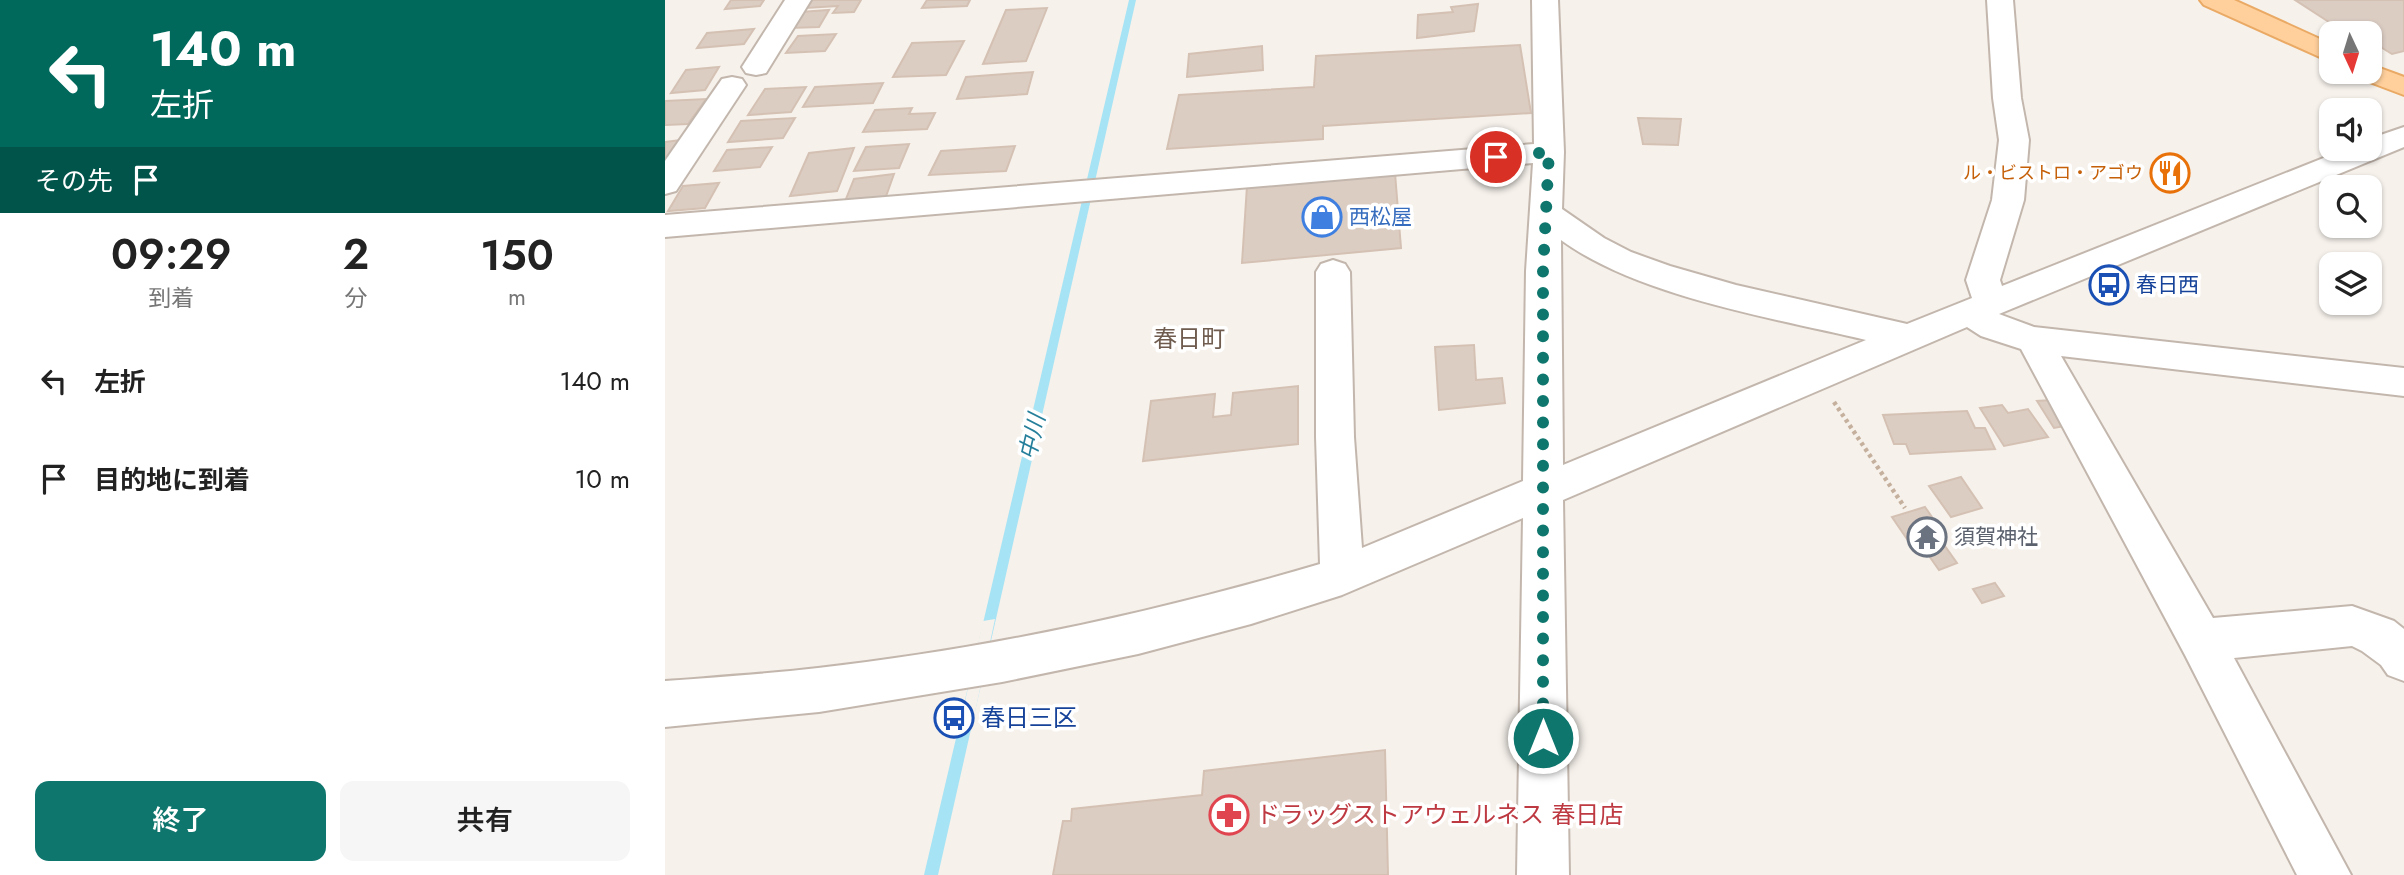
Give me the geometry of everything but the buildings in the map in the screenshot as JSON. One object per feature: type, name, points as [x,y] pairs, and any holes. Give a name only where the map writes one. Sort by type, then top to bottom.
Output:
[{"type":"main road","points":[[2213,0],[2319,49]]},
{"type":"main road","points":[[2382,78],[2404,87]]},
{"type":"street","points":[[756,67],[798,0]]},
{"type":"street","points":[[1543,875],[1543,271],[1549,152],[1545,0]]},
{"type":"street","points":[[2000,0],[2007,98],[2014,140],[2008,200],[1983,280],[1981,308],[1993,327],[2034,340],[2403,384]]},
{"type":"street","points":[[665,184],[732,85]]},
{"type":"street","points":[[665,704],[819,690],[1002,661],[1139,633],[1251,604],[1342,576],[1818,374],[2404,136]]},
{"type":"street","points":[[665,226],[1549,152]]},
{"type":"street","points":[[1547,214],[1592,246],[1619,260],[1658,274],[1736,297],[1909,337]]},
{"type":"street","points":[[1333,272],[1335,437],[1342,576]]},
{"type":"street","points":[[2034,340],[2201,640],[2325,875]]},
{"type":"street","points":[[2201,640],[2352,626],[2378,636],[2397,650],[2404,660]]},
{"type":"path","points":[[1818,374],[1846,424],[1905,508]]},
{"type":"water","name":"中川","points":[[1129,0],[1136,0],[938,875],[924,875]]},
{"type":"pier","points":[[995,619],[974,717],[961,719],[983,621]]},
{"type":"place","name":"ル・ビストロ・アゴウ","points":[[2170,173]]},
{"type":"place","name":"西松屋","points":[[1322,217]]},
{"type":"place","name":"春日西","points":[[2109,285]]},
{"type":"place","name":"須賀神社","points":[[1927,537]]},
{"type":"place","name":"春日三区","points":[[954,718]]},
{"type":"place","name":"ドラッグストアウェルネス 春日店","points":[[1229,815]]},
{"type":"district","name":"春日町","points":[[1189,339]]},
{"type":"route","points":[[1496,157],[1549,152],[1543,271],[1543,738]]}]
